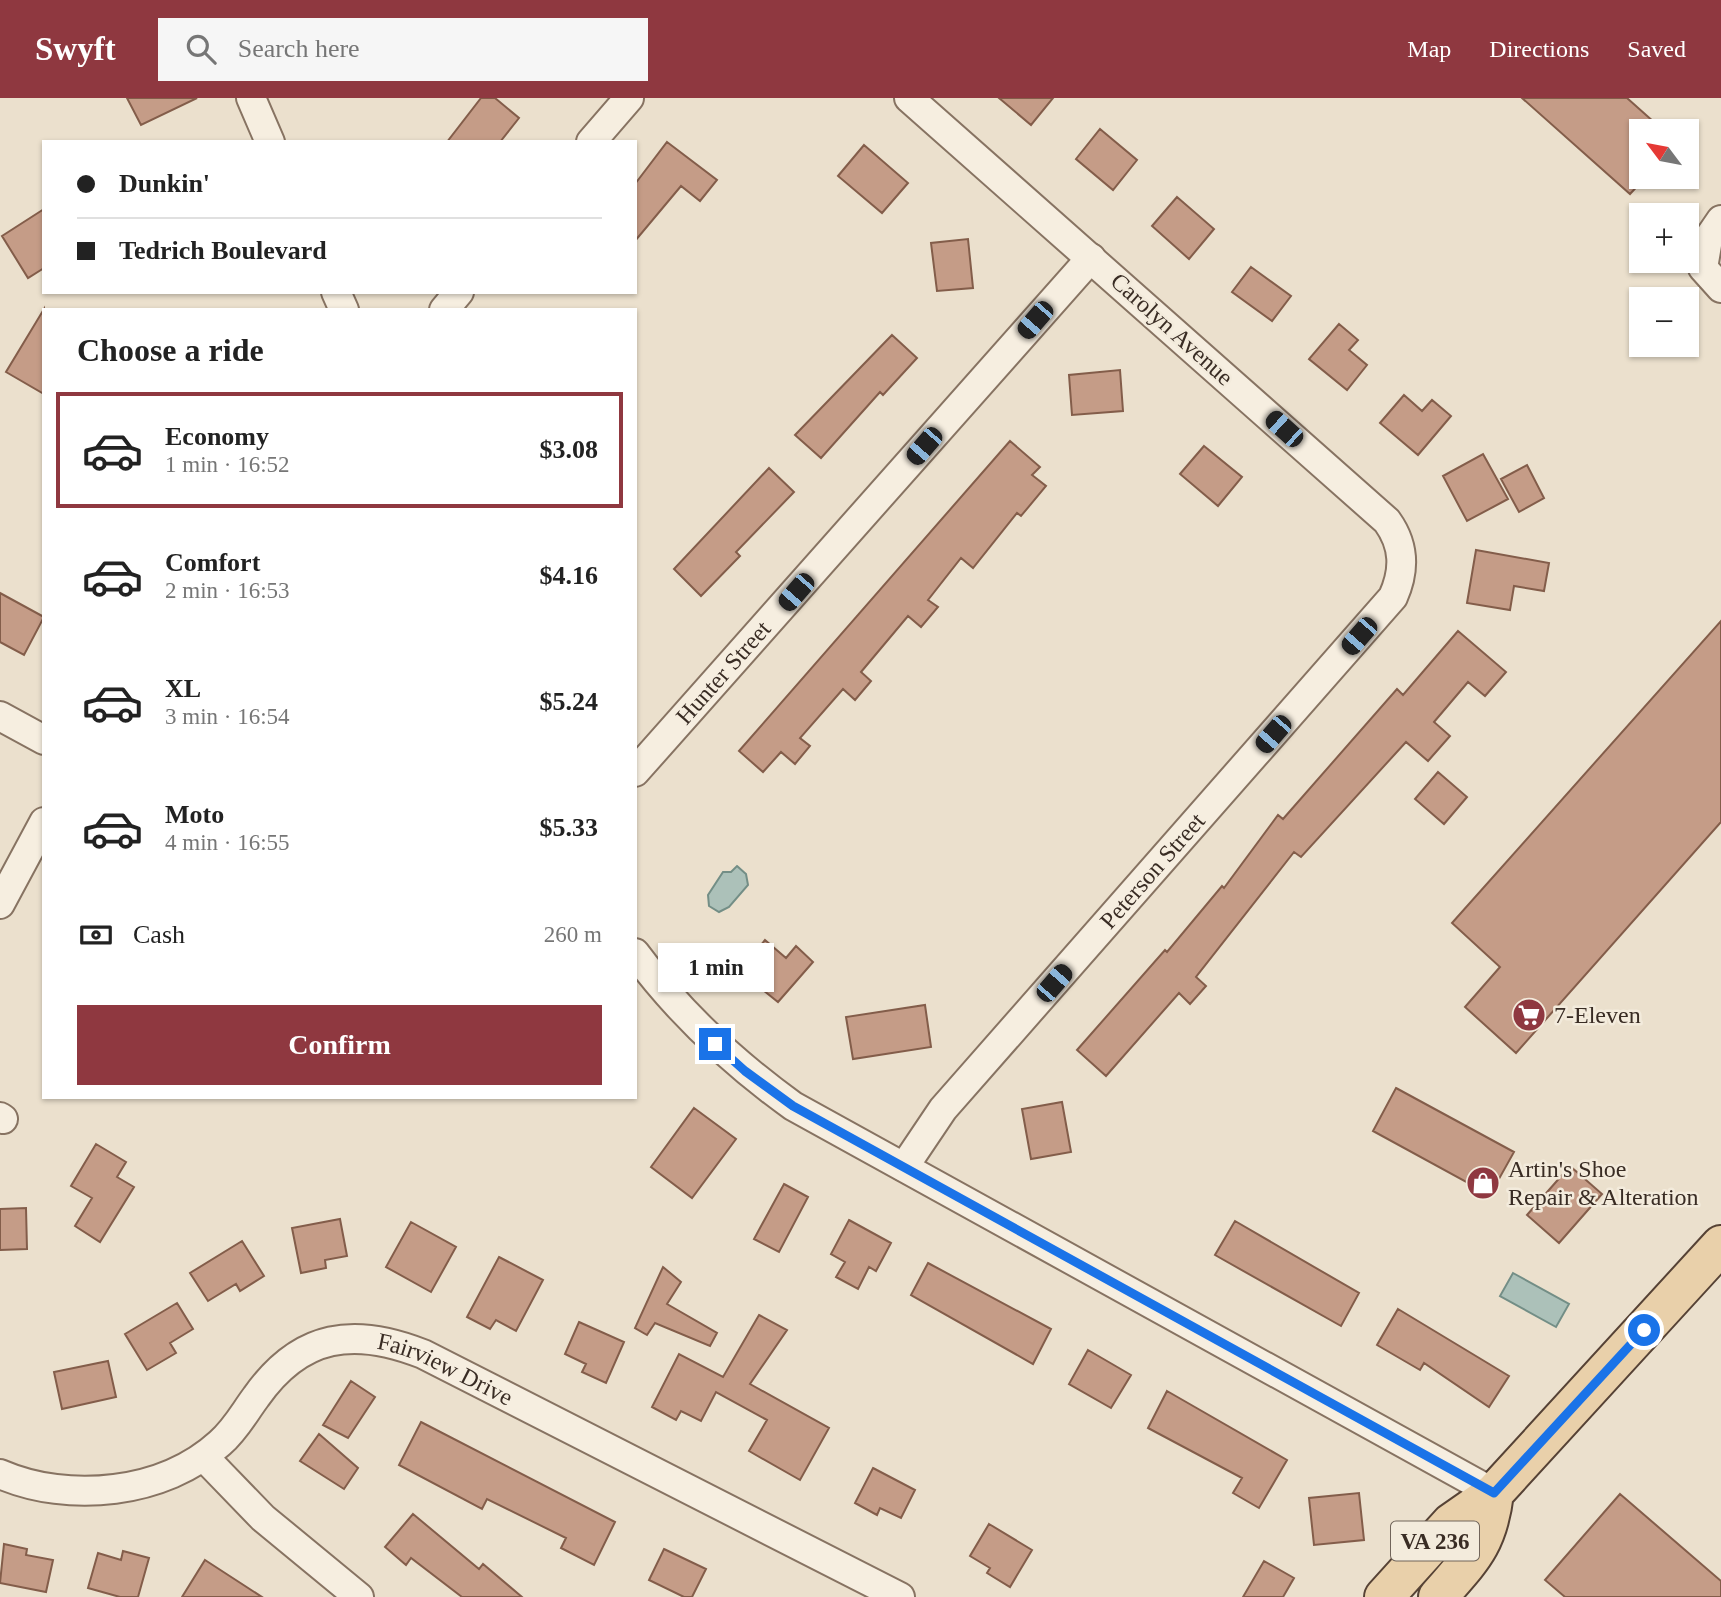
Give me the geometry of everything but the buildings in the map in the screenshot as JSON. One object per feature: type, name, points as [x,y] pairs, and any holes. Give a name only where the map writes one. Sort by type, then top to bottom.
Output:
[{"type":"main road","name":"VA 236","points":[[1384,1597],[1451,1523],[1494,1493],[1721,1245]]},
{"type":"main road","name":"VA 236","points":[[1438,1597],[1479,1550],[1491,1517],[1494,1493]]},
{"type":"street","points":[[251,98],[269,140]]},
{"type":"street","points":[[593,140],[629,98]]},
{"type":"street","name":"Carolyn Avenue","points":[[909,98],[1387,521],[1395,531],[1403,554],[1401,579]]},
{"type":"street","points":[[1721,220],[1708,239],[1703,268],[1721,288]]},
{"type":"street","name":"Hunter Street","points":[[637,770],[1091,258]]},
{"type":"street","points":[[446,308],[457,294]]},
{"type":"street","name":"Peterson Street","points":[[904,1167],[943,1109],[1393,597],[1401,579]]},
{"type":"street","points":[[0,716],[42,739]]},
{"type":"street","points":[[0,904],[42,826]]},
{"type":"street","points":[[637,956],[700,1031],[745,1071],[793,1106],[1494,1493]]},
{"type":"street","name":"Fairview Drive","points":[[0,1474],[22,1484],[56,1490],[100,1490],[158,1479],[204,1457],[237,1427],[277,1371],[300,1353],[337,1338],[362,1337],[392,1341],[423,1353],[900,1597]]},
{"type":"street","points":[[204,1457],[263,1518],[359,1597]]},
{"type":"shaded area","points":[[737,866],[746,874],[748,885],[729,907],[719,912],[709,906],[708,895],[723,872],[731,872]]},
{"type":"shaded area","points":[[1513,1273],[1569,1304],[1556,1327],[1500,1296]]},
{"type":"place","name":"7-Eleven","points":[[1529,1015]]},
{"type":"place","name":"Artin's Shoe Repair & Alteration","points":[[1483,1183]]},
{"type":"route","points":[[715,1044],[745,1071],[793,1106],[1494,1493],[1644,1330]]}]
